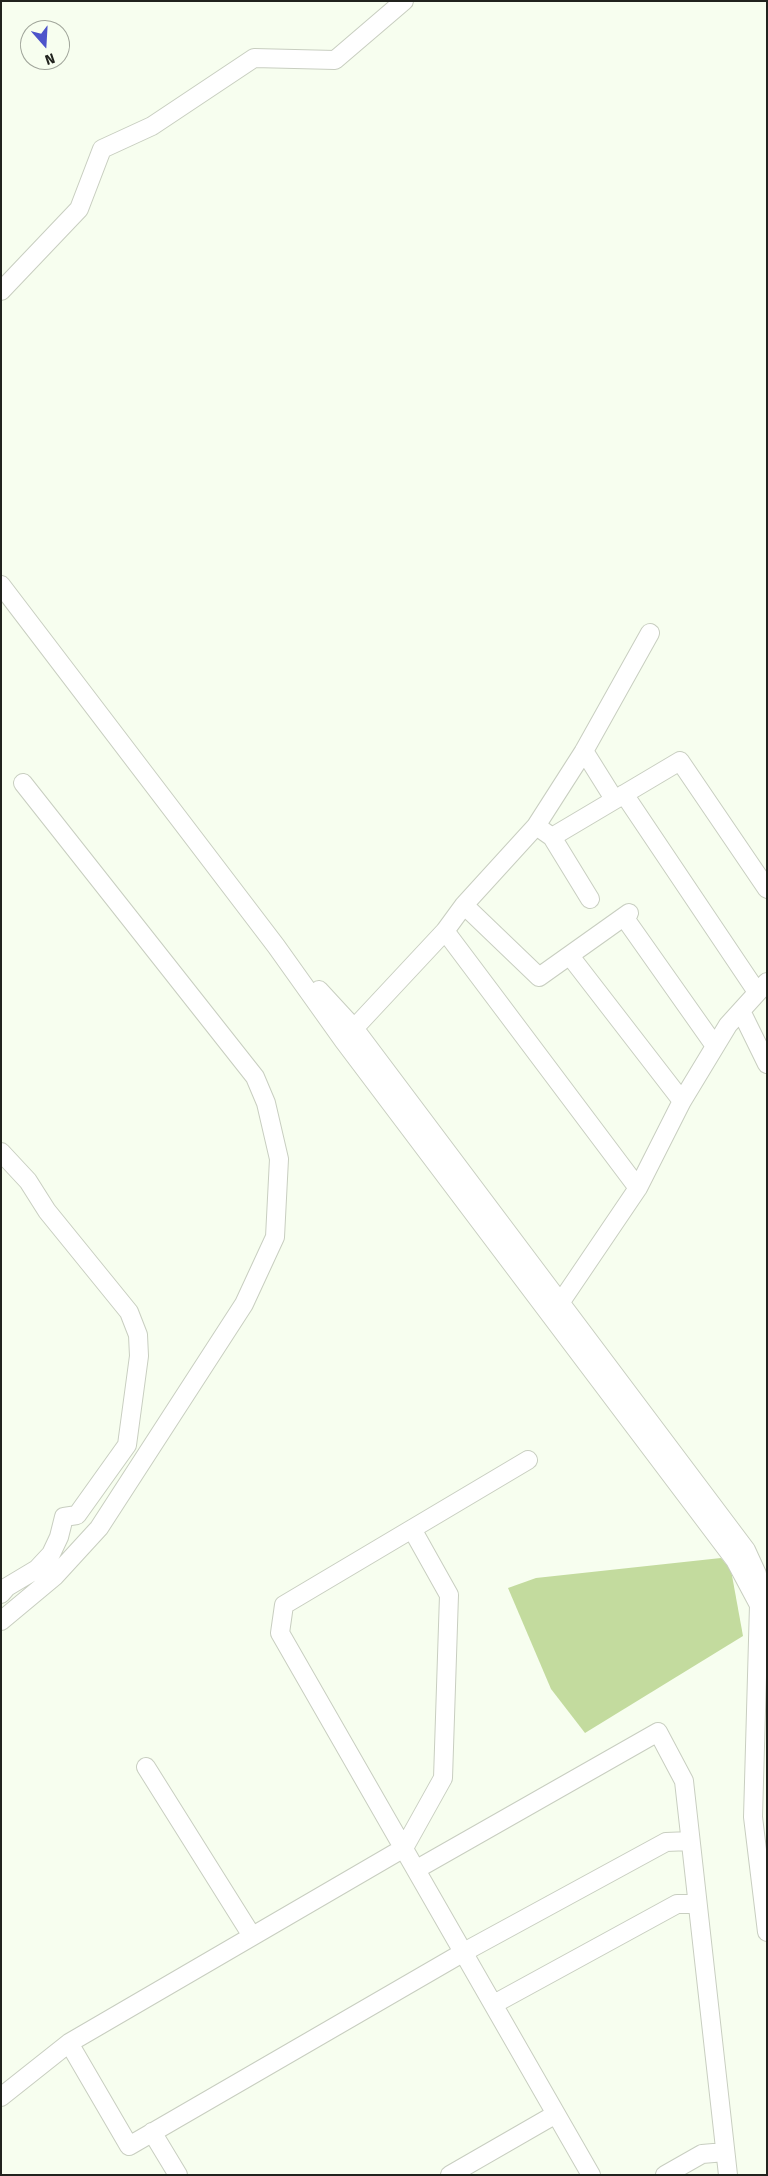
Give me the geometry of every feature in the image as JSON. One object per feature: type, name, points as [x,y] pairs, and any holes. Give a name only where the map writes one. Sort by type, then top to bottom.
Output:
[{"type":"street","points":[[1,291],[79,209],[102,149],[152,126],[254,58],[335,60],[404,1]]},
{"type":"street","points":[[1,585],[276,946],[348,1034],[556,1310],[735,1560],[763,1605],[753,1817],[767,1932]]},
{"type":"street","points":[[348,1034],[445,931],[464,905],[536,826],[584,751],[650,633]]},
{"type":"street","points":[[556,1310],[638,1188],[682,1101],[728,1025],[762,987],[584,751]]},
{"type":"street","points":[[552,837],[680,761],[767,889]]},
{"type":"street","points":[[1,1621],[55,1576],[99,1528],[244,1304],[275,1237],[279,1159],[266,1103],[255,1077],[23,783]]},
{"type":"street","points":[[536,826],[552,837],[590,899]]},
{"type":"street","points":[[464,905],[539,977],[627,915],[715,1046]]},
{"type":"street","points":[[445,931],[638,1188]]},
{"type":"street","points":[[570,956],[682,1101]]},
{"type":"street","points":[[741,1011],[767,1064]]},
{"type":"street","points":[[1,1152],[28,1181],[46,1211],[129,1312],[138,1335],[127,1445],[76,1515],[64,1517],[59,1537],[51,1554],[37,1569],[6,1587],[1,1594]]},
{"type":"street","points":[[528,1460],[284,1605],[280,1633],[591,2175]]},
{"type":"street","points":[[1,2097],[69,2043],[404,1848],[443,1778],[449,1595],[412,1529]]},
{"type":"street","points":[[417,1869],[658,1732],[684,1780],[696,1904],[728,2175]]},
{"type":"street","points":[[146,1768],[252,1936]]},
{"type":"street","points":[[69,2043],[129,2146],[464,1952],[666,1842],[690,1841]]},
{"type":"street","points":[[494,2004],[677,1904],[696,1904]]},
{"type":"street","points":[[450,2175],[556,2114]]},
{"type":"street","points":[[152,2132],[178,2175]]},
{"type":"street","points":[[665,2175],[702,2154],[725,2152]]},
{"type":"green space","points":[[721,1558],[731,1570],[743,1636],[585,1733],[551,1689],[508,1588],[536,1578]]}]
